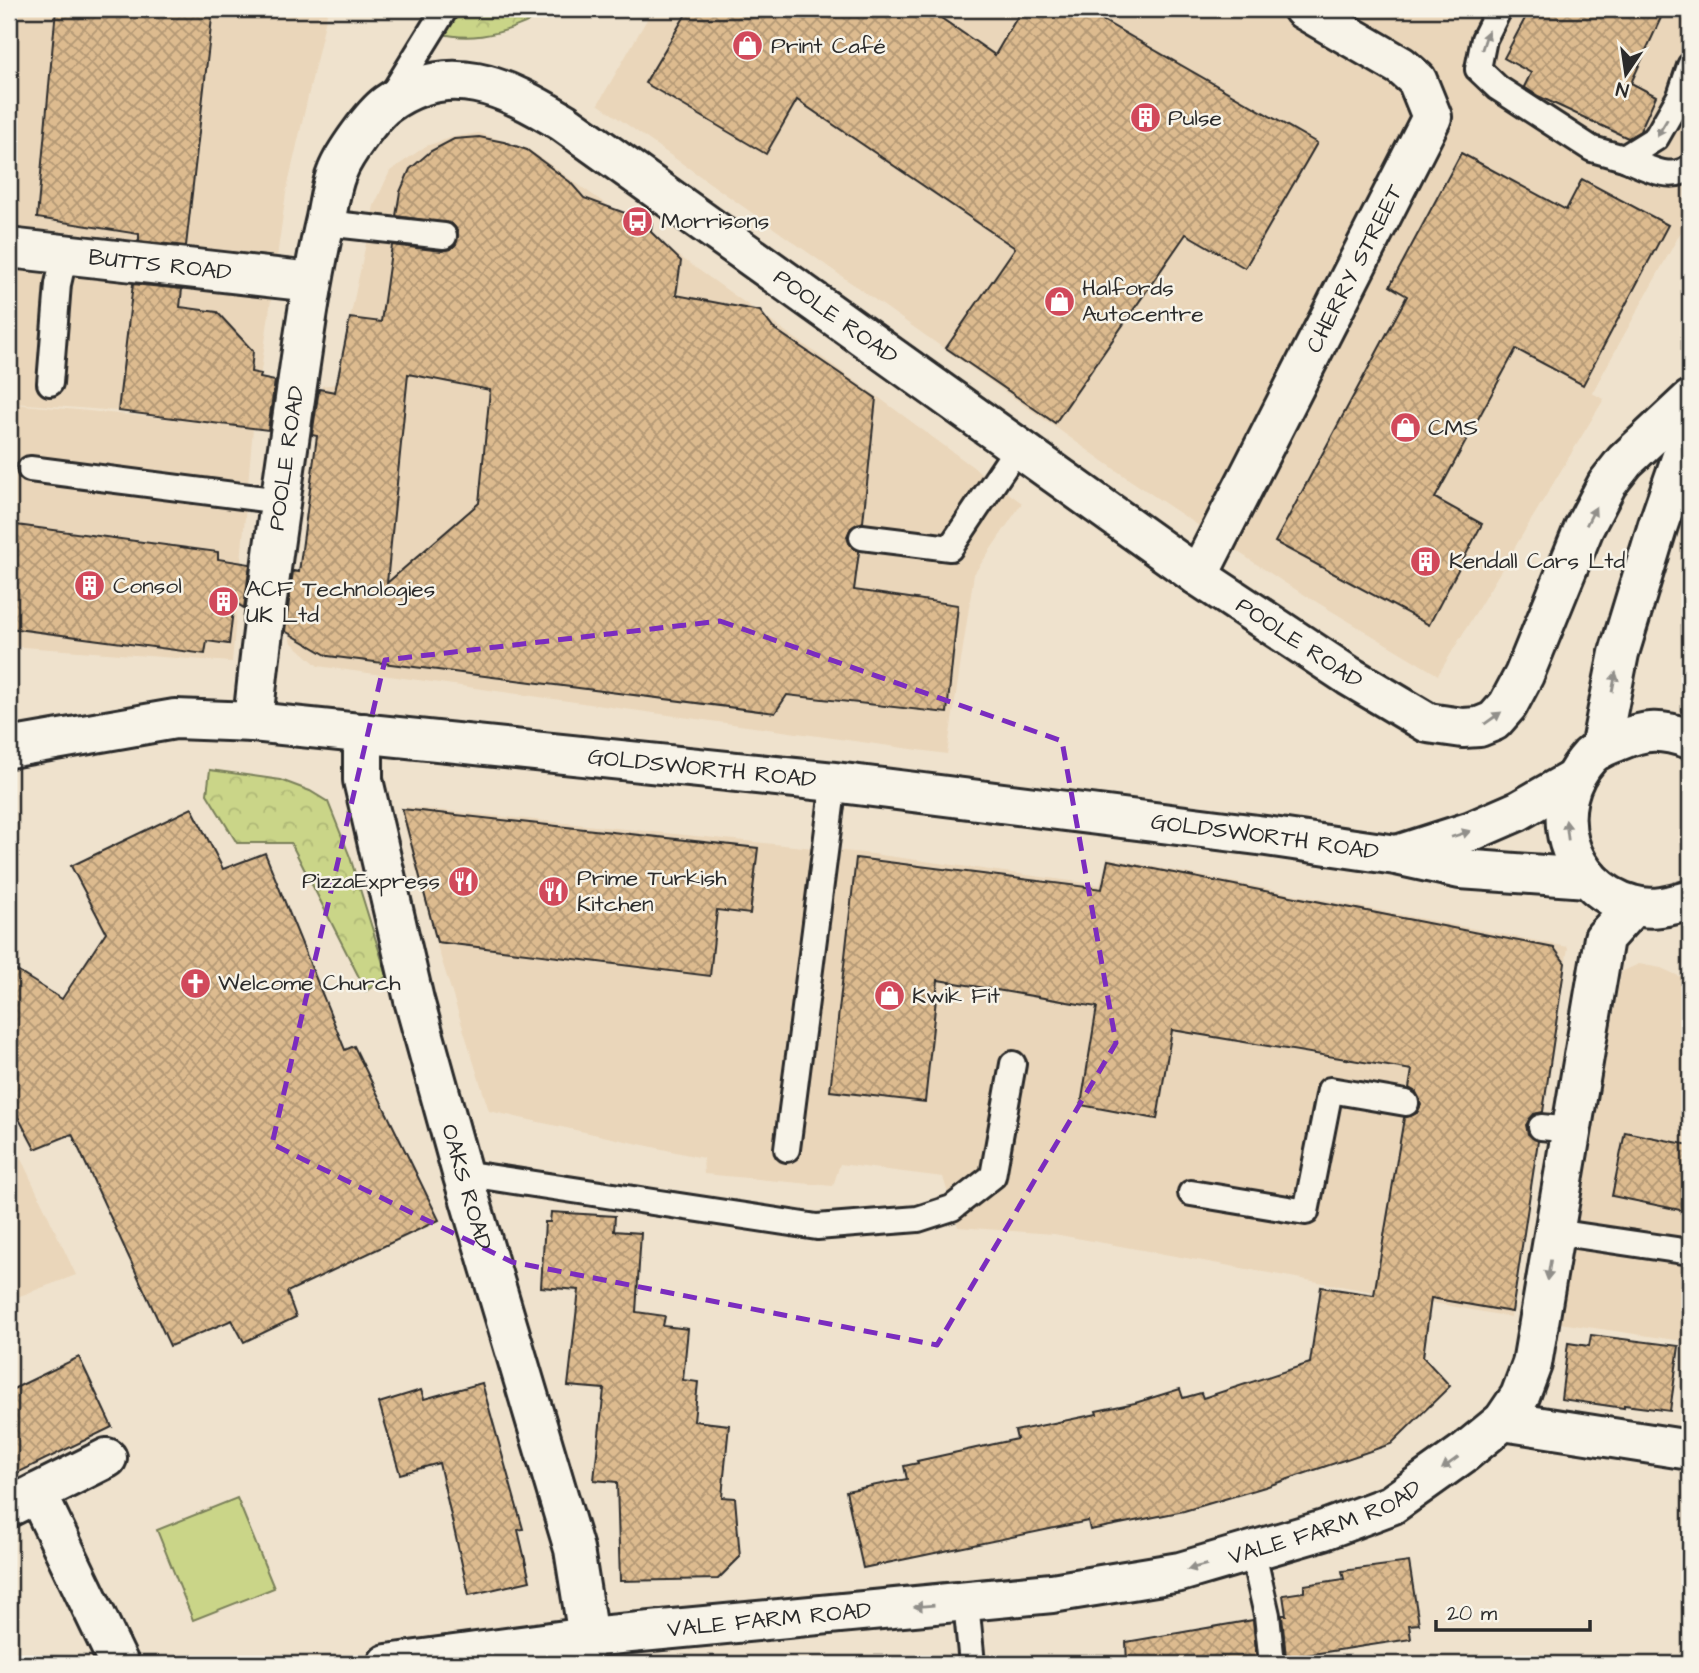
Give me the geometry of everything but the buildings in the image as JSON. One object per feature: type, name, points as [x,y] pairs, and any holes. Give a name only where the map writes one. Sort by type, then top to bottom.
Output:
[{"type":"street","name":"CHERRY STREET","points":[[1198,576],[1432,117],[1417,80],[1401,66],[1303,9]]},
{"type":"street","name":"POOLE ROAD","points":[[253,722],[312,282],[337,171],[366,124],[386,105],[433,81],[479,83],[522,97],[599,147],[1198,576],[1349,676],[1428,723],[1463,728],[1479,727],[1494,720],[1508,705],[1524,675],[1584,528],[1607,484],[1625,461],[1690,400]]},
{"type":"street","name":"BUTTS ROAD","points":[[9,248],[312,282]]},
{"type":"street","points":[[1601,748],[1619,653],[1658,525],[1690,433]]},
{"type":"street","name":"GOLDSWORTH ROAD","points":[[9,748],[176,719],[253,722],[834,782],[1266,836],[1396,855],[1460,869],[1588,878]]},
{"type":"street","points":[[1690,739],[1668,732],[1640,731],[1601,748],[1591,755],[1574,779],[1565,806],[1566,835],[1573,858],[1588,878],[1606,894],[1633,906],[1662,908],[1690,900]]},
{"type":"street","name":"OAKS ROAD","points":[[363,733],[363,780],[414,1000],[461,1173],[574,1549],[589,1651]]},
{"type":"street","name":"GOLDSWORTH ROAD","points":[[1396,855],[1472,831],[1518,811],[1574,779]]},
{"type":"street","name":"VALE FARM ROAD","points":[[387,1664],[589,1651],[1116,1584],[1181,1572],[1253,1553],[1372,1514],[1391,1505],[1464,1453],[1503,1421],[1520,1396],[1532,1364],[1555,1233],[1556,1129],[1604,938],[1633,906]]},
{"type":"street","points":[[1503,1421],[1690,1450]]},
{"type":"street","points":[[107,1458],[23,1500],[119,1664]]},
{"type":"lane","points":[[386,105],[445,9]]},
{"type":"lane","points":[[1499,9],[1484,39],[1478,69],[1498,88],[1592,149],[1665,174],[1686,171],[1690,167]]},
{"type":"lane","points":[[1624,158],[1656,138],[1680,96],[1690,66]]},
{"type":"lane","points":[[325,223],[444,236]]},
{"type":"lane","points":[[50,383],[58,284],[65,254]]},
{"type":"lane","points":[[862,537],[950,548],[1018,447]]},
{"type":"lane","points":[[30,469],[281,501]]},
{"type":"lane","points":[[787,1149],[834,782]]},
{"type":"lane","points":[[461,1173],[817,1227],[918,1219],[952,1208],[993,1176],[1013,1064]]},
{"type":"lane","points":[[1191,1193],[1306,1212],[1330,1090],[1406,1103]]},
{"type":"lane","points":[[1555,1233],[1690,1252]]},
{"type":"lane","points":[[1253,1553],[1266,1615],[1272,1664]]},
{"type":"lane","points":[[966,1602],[972,1664]]},
{"type":"highlighted area","points":[[720,621],[1062,741],[1116,1043],[937,1345],[512,1262],[272,1144],[385,660]]},
{"type":"shaded area","points":[[12,9],[328,9],[286,193],[253,428],[232,662],[9,646],[9,39]],"holes":[[[14,403],[118,411],[215,423]]]},
{"type":"shaded area","points":[[653,9],[1690,9],[1690,220],[1688,219],[1592,393],[1604,399],[1438,675],[1285,583],[1130,480],[598,104]]},
{"type":"shaded area","points":[[479,133],[528,149],[882,400],[1022,503],[974,574],[947,754],[318,666],[290,641],[322,386],[336,384],[374,206],[390,171],[426,146],[453,137]]},
{"type":"shaded area","points":[[406,807],[873,854],[1100,885],[1108,858],[1568,947],[1511,1317],[1054,1234],[958,1227],[943,1177],[840,1164],[833,1186],[704,1174],[703,1158],[489,1111],[436,942],[401,813]]},
{"type":"shaded area","points":[[1639,964],[1661,968],[1690,981],[1690,1342],[1560,1323],[1621,972]]},
{"type":"shaded area","points":[[9,1133],[76,1275],[9,1300]]},
{"type":"green space","points":[[450,9],[551,9],[512,28],[468,37],[440,33]]},
{"type":"green space","points":[[210,770],[281,780],[310,791],[328,802],[350,857],[387,976],[366,991],[291,843],[237,843],[207,794]]},
{"type":"green space","points":[[237,1498],[274,1588],[193,1620],[157,1530]]},
{"type":"place","name":"Print Café","points":[[748,46]]},
{"type":"place","name":"Pulse","points":[[1145,118]]},
{"type":"place","name":"Morrisons","points":[[638,221]]},
{"type":"place","name":"Halfords Autocentre","points":[[1059,301]]},
{"type":"place","name":"CMS","points":[[1405,428]]},
{"type":"place","name":"Kendall Cars Ltd","points":[[1426,561]]},
{"type":"place","name":"Consol","points":[[90,586]]},
{"type":"place","name":"ACF Technologies UK Ltd","points":[[223,602]]},
{"type":"place","name":"PizzaExpress","points":[[463,881]]},
{"type":"place","name":"Prime Turkish Kitchen","points":[[554,891]]},
{"type":"place","name":"Welcome Church","points":[[195,983]]},
{"type":"place","name":"Kwik Fit","points":[[889,996]]}]
